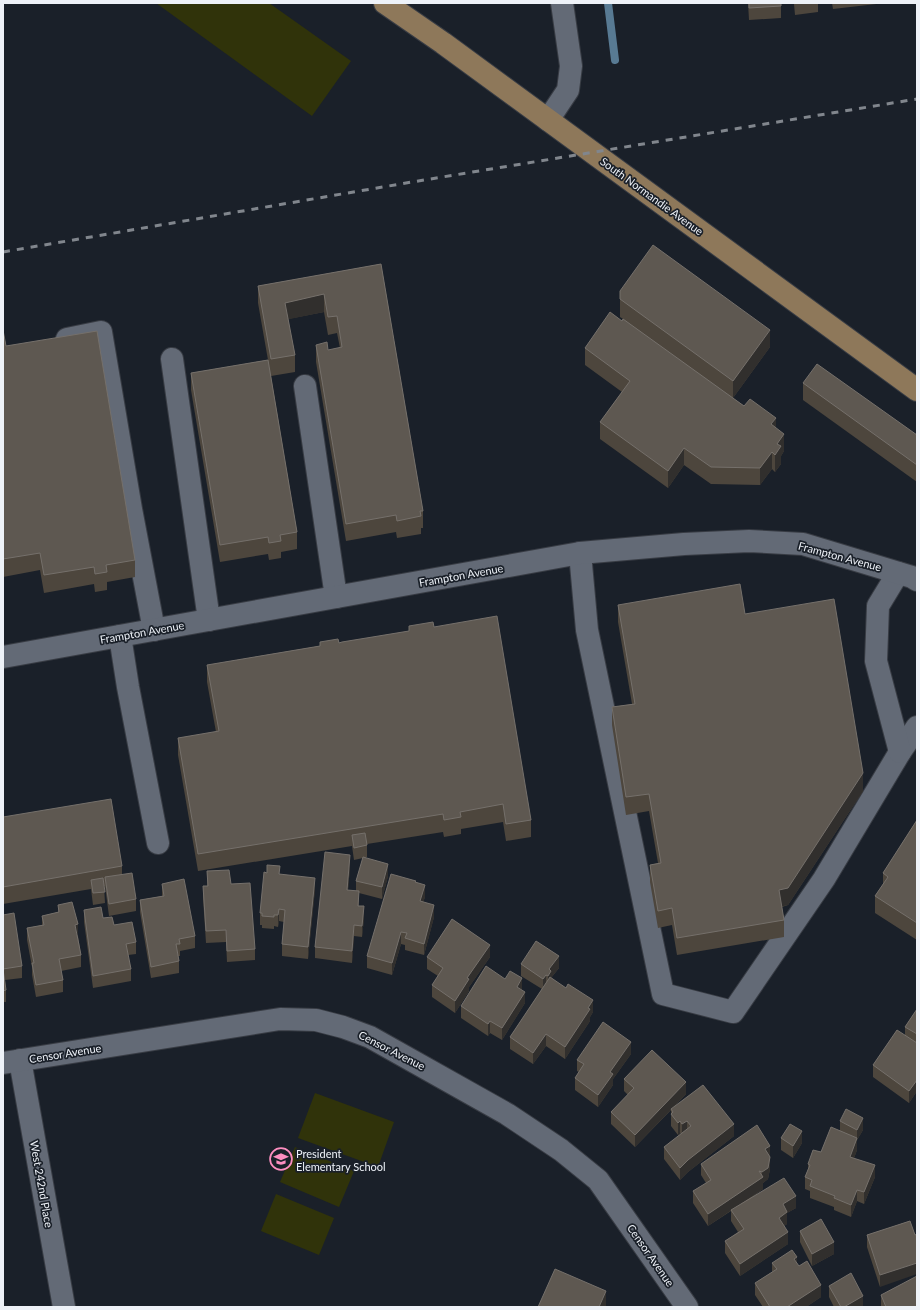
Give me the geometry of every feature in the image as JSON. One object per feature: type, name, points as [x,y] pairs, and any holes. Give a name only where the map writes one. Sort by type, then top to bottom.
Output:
[{"type":"main road","name":"South Normandie Avenue","points":[[385,3],[548,120],[917,390]]},
{"type":"street","points":[[548,120],[568,90],[571,66],[562,3]]},
{"type":"street","points":[[48,342],[101,332],[131,509],[154,630]]},
{"type":"street","points":[[172,359],[209,620]]},
{"type":"street","points":[[305,386],[336,597]]},
{"type":"street","name":"Frampton Avenue","points":[[3,657],[580,553],[684,544],[749,542],[803,544],[908,577]]},
{"type":"street","points":[[580,553],[586,630],[663,994],[733,1012],[824,880],[900,752],[917,727]]},
{"type":"street","points":[[900,752],[876,661],[878,606],[908,577]]},
{"type":"street","points":[[120,636],[128,687],[158,843]]},
{"type":"street","name":"Censor Avenue","points":[[12,1062],[280,1019],[316,1020],[357,1032],[395,1050],[507,1114],[561,1150],[598,1180],[687,1307]]},
{"type":"street","name":"West 242nd Place","points":[[12,1062],[64,1307]]},
{"type":"green space","points":[[156,3],[269,3],[351,61],[312,116]]},
{"type":"green space","points":[[315,1093],[394,1122],[378,1167],[298,1138]]},
{"type":"green space","points":[[295,1147],[354,1171],[339,1207],[280,1182]]},
{"type":"green space","points":[[276,1194],[334,1218],[319,1255],[261,1231]]},
{"type":"building","points":[[749,3],[781,3],[781,6],[749,8]]},
{"type":"building","points":[[653,245],[770,330],[733,381],[620,299],[620,291]]},
{"type":"building","points":[[381,264],[423,511],[420,511],[421,516],[397,521],[396,515],[346,524],[316,345],[327,342],[328,350],[342,347],[337,316],[328,317],[324,294],[285,303],[295,355],[271,359],[258,286]]},
{"type":"building","points":[[610,312],[622,321],[623,319],[744,406],[750,399],[776,418],[771,424],[784,434],[777,444],[781,446],[775,455],[772,452],[760,468],[711,467],[684,448],[668,471],[600,422],[630,381],[585,348]]},
{"type":"building","points":[[3,330],[6,346],[97,331],[135,560],[106,565],[107,572],[95,574],[94,567],[44,575],[40,553],[3,559]]},
{"type":"building","points":[[268,360],[297,532],[280,535],[281,541],[269,543],[268,537],[220,545],[191,373]]},
{"type":"building","points":[[817,364],[917,435],[917,465],[803,383]]},
{"type":"building","points":[[740,584],[745,614],[834,599],[863,773],[788,888],[779,890],[784,920],[677,938],[672,908],[658,911],[650,865],[661,863],[649,794],[626,797],[612,707],[635,704],[618,605]]},
{"type":"building","points":[[497,616],[531,820],[506,824],[503,804],[460,812],[461,817],[444,820],[443,814],[198,854],[178,738],[219,731],[207,665],[320,646],[320,642],[338,639],[339,643],[409,631],[409,626],[433,622],[434,627]]},
{"type":"building","points":[[111,799],[122,866],[3,887],[3,817]]},
{"type":"building","points":[[917,820],[917,923],[875,896],[888,877],[883,873]]},
{"type":"building","points":[[365,833],[367,845],[354,848],[352,835]]},
{"type":"building","points":[[325,852],[350,855],[347,890],[359,891],[358,906],[364,906],[362,926],[354,925],[352,951],[315,947]]},
{"type":"building","points":[[363,857],[388,864],[382,887],[356,881]]},
{"type":"building","points":[[267,865],[280,866],[279,874],[315,878],[308,947],[282,944],[285,910],[279,909],[278,915],[274,915],[274,917],[262,916],[262,913],[260,913],[264,872],[267,873]]},
{"type":"building","points":[[229,870],[231,884],[250,883],[255,949],[227,951],[226,930],[206,931],[203,886],[208,886],[207,871]]},
{"type":"building","points":[[132,873],[136,899],[109,904],[105,877]]},
{"type":"building","points":[[391,874],[425,885],[420,901],[434,905],[424,944],[405,938],[407,933],[401,932],[392,963],[367,956]]},
{"type":"building","points":[[103,878],[105,892],[93,893],[91,880]]},
{"type":"building","points":[[184,879],[195,936],[179,939],[180,944],[176,944],[179,961],[151,967],[140,900],[164,896],[162,884]]},
{"type":"building","points":[[72,902],[78,924],[75,925],[81,955],[59,959],[63,980],[36,985],[32,963],[34,963],[27,928],[44,925],[42,916],[59,912],[58,905]]},
{"type":"building","points":[[101,907],[103,918],[112,917],[114,925],[132,922],[136,942],[126,944],[131,969],[93,976],[84,910]]},
{"type":"building","points":[[14,913],[22,966],[3,969],[3,915]]},
{"type":"building","points":[[452,919],[490,945],[467,978],[469,979],[455,1001],[432,985],[443,968],[427,957]]},
{"type":"building","points":[[536,941],[559,956],[549,969],[551,971],[548,976],[546,975],[543,979],[521,964]]},
{"type":"building","points":[[486,966],[505,979],[510,971],[522,978],[517,987],[525,992],[502,1028],[490,1021],[488,1024],[461,1006]]},
{"type":"building","points":[[3,969],[6,990],[3,991]]},
{"type":"building","points":[[550,977],[566,988],[568,984],[593,1000],[588,1008],[590,1009],[565,1047],[546,1034],[533,1053],[510,1037]]},
{"type":"building","points":[[917,1009],[917,1034],[905,1027]]},
{"type":"building","points":[[603,1022],[631,1042],[610,1072],[613,1074],[598,1095],[575,1078],[584,1064],[577,1060]]},
{"type":"building","points":[[897,1030],[917,1043],[917,1080],[909,1091],[873,1065]]},
{"type":"building","points":[[652,1050],[686,1082],[635,1135],[611,1112],[634,1088],[624,1079]]},
{"type":"building","points":[[703,1085],[734,1124],[680,1168],[664,1147],[691,1126],[687,1121],[682,1124],[680,1121],[678,1123],[671,1114],[673,1112],[671,1109]]},
{"type":"building","points":[[846,1109],[863,1118],[857,1130],[840,1121]]},
{"type":"building","points":[[790,1124],[802,1131],[793,1146],[781,1138]]},
{"type":"building","points":[[757,1125],[770,1146],[765,1149],[770,1157],[768,1168],[762,1172],[759,1171],[763,1177],[708,1214],[693,1191],[711,1180],[701,1164]]},
{"type":"building","points":[[831,1127],[857,1138],[850,1157],[875,1165],[864,1192],[857,1190],[851,1205],[834,1198],[835,1196],[810,1186],[812,1180],[805,1177],[810,1165],[808,1164],[813,1150],[821,1152]]},
{"type":"building","points":[[784,1178],[796,1196],[783,1204],[787,1212],[779,1218],[788,1232],[740,1264],[725,1241],[744,1229],[731,1210]]},
{"type":"building","points":[[821,1219],[834,1242],[812,1254],[800,1231]]},
{"type":"building","points":[[910,1221],[915,1235],[917,1234],[917,1263],[880,1275],[867,1235]]},
{"type":"building","points":[[792,1250],[797,1257],[794,1259],[799,1266],[807,1261],[821,1285],[787,1307],[770,1307],[755,1283],[777,1269],[772,1263]]},
{"type":"building","points":[[555,1269],[606,1291],[599,1307],[538,1307]]},
{"type":"building","points":[[851,1273],[863,1296],[844,1307],[841,1307],[829,1286]]},
{"type":"building","points":[[917,1276],[917,1307],[886,1307],[881,1295]]},
{"type":"waterway","points":[[608,3],[615,60]]},
{"type":"railway","points":[[3,252],[412,182],[917,99]]},
{"type":"place","name":"President Elementary School","points":[[281,1159]]}]
